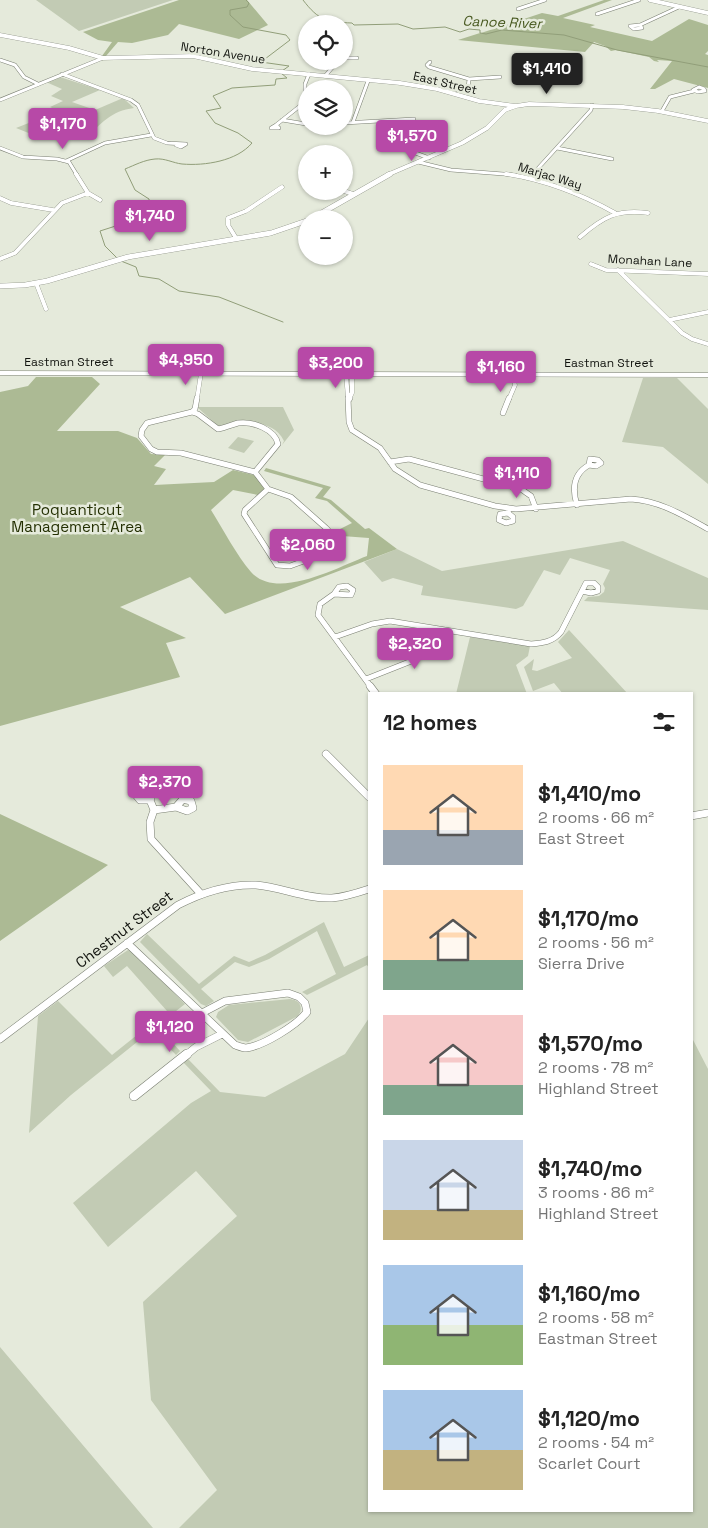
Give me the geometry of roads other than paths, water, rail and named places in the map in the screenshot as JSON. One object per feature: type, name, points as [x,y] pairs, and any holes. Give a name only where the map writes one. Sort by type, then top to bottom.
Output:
[{"type":"main road","name":"Eastman Street","points":[[0,373],[708,375]]},
{"type":"street","points":[[518,9],[545,0]]},
{"type":"street","points":[[597,14],[639,0]]},
{"type":"street","points":[[650,0],[679,8],[708,12]]},
{"type":"street","points":[[640,25],[679,8]]},
{"type":"street","name":"Norton Avenue","points":[[0,35],[69,48],[103,58],[188,55],[252,69],[386,82]]},
{"type":"street","points":[[0,100],[103,58]]},
{"type":"street","points":[[0,60],[15,65],[24,77],[38,84]]},
{"type":"street","points":[[430,62],[427,65],[429,67],[469,79],[500,77]]},
{"type":"street","points":[[326,76],[331,70]]},
{"type":"street","points":[[62,74],[133,101],[138,105],[151,135],[161,142],[176,144]]},
{"type":"street","points":[[276,125],[305,102],[305,84],[309,74]]},
{"type":"street","points":[[445,91],[468,88],[469,79]]},
{"type":"street","points":[[368,81],[353,122],[414,119]]},
{"type":"street","name":"East Street","points":[[386,82],[445,91],[476,101],[516,106],[592,105],[662,111],[708,121]]},
{"type":"street","points":[[662,111],[670,97],[694,91]]},
{"type":"street","points":[[530,178],[591,110],[592,105]]},
{"type":"street","points":[[353,194],[378,179],[429,158],[480,133],[506,110],[516,106]]},
{"type":"street","points":[[282,120],[298,123]]},
{"type":"street","points":[[66,161],[105,143],[151,135]]},
{"type":"street","points":[[0,148],[23,157],[66,161],[72,165],[88,192],[100,200]]},
{"type":"street","points":[[402,148],[429,158]]},
{"type":"street","points":[[557,148],[612,159]]},
{"type":"street","name":"Marjac Way","points":[[418,162],[460,172],[507,174],[530,178],[591,200],[615,213]]},
{"type":"street","points":[[236,238],[228,225],[228,218],[251,208],[282,187]]},
{"type":"street","points":[[0,259],[15,254],[54,210],[67,200],[88,192]]},
{"type":"street","points":[[0,198],[11,203],[54,210]]},
{"type":"street","points":[[325,210],[343,200]]},
{"type":"street","points":[[580,237],[602,218],[615,213],[634,211],[648,213]]},
{"type":"street","points":[[0,286],[36,283],[128,257],[271,232],[298,224]]},
{"type":"street","name":"Monahan Lane","points":[[591,264],[600,269],[708,274]]},
{"type":"street","points":[[618,270],[685,335],[708,344]]},
{"type":"street","points":[[36,283],[46,309]]},
{"type":"street","points":[[669,320],[708,312]]},
{"type":"street","points":[[192,412],[195,410],[199,373]]},
{"type":"street","points":[[349,374],[352,393],[349,400],[352,430],[380,448],[403,476],[426,488],[508,511],[631,499],[653,501],[670,506],[708,529]]},
{"type":"street","points":[[503,413],[515,385],[513,374]]},
{"type":"street","points":[[255,472],[278,444],[276,437],[269,430],[246,424],[218,429],[198,414],[192,412],[147,423],[142,430],[142,436],[151,449],[157,452],[181,453],[255,472],[268,489],[291,497],[326,528],[340,544],[340,547],[290,566],[277,564],[244,514],[245,510],[268,489]]},
{"type":"street","points":[[390,462],[409,459],[521,489],[531,496],[536,509]]},
{"type":"street","points":[[577,505],[572,492],[574,485],[580,471],[589,465]]},
{"type":"street","points":[[335,637],[372,624],[390,621],[531,644],[547,642],[558,636],[582,591]]},
{"type":"street","points":[[334,594],[320,604],[318,615],[375,692]]},
{"type":"street","points":[[366,679],[414,660],[424,650],[432,628]]},
{"type":"street","points":[[326,754],[368,796]]},
{"type":"street","points":[[150,800],[154,810],[150,822],[151,839],[201,894]]},
{"type":"street","points":[[154,810],[176,807]]},
{"type":"street","points":[[693,816],[708,813]]},
{"type":"street","name":"Chestnut Street","points":[[0,1039],[178,905],[201,894],[257,885],[330,898],[368,889]]},
{"type":"street","points":[[127,943],[235,1045],[244,1048],[254,1045],[301,1021],[307,1012],[305,1003],[299,997],[277,994],[225,1001],[202,1013]]},
{"type":"street","points":[[134,1096],[196,1047],[222,1034]]},
{"type":"waterway","points":[[246,0],[249,3],[247,7],[230,10],[230,15],[243,27],[286,35],[290,40],[261,62],[289,66],[282,71]]},
{"type":"waterway","name":"Canoe River","points":[[303,0],[314,12],[324,19],[352,23],[354,25],[398,24],[413,29],[445,27],[460,32],[469,29],[480,30],[480,33],[486,34],[502,30],[564,35],[617,50],[708,67]]},
{"type":"waterway","points":[[117,258],[105,246],[100,231],[125,223],[130,216],[150,208],[149,199],[135,190],[125,169],[155,159],[182,164],[201,164],[220,161],[238,154],[252,143],[238,133],[215,123],[206,111],[221,108],[213,96],[232,88],[275,85],[276,79],[287,78],[281,73]]},
{"type":"waterway","points":[[121,261],[136,267],[139,276],[159,279],[179,291],[219,297],[283,322]]},
{"type":"park label","name":"Poquanticut Management Area","points":[[77,518]]}]
